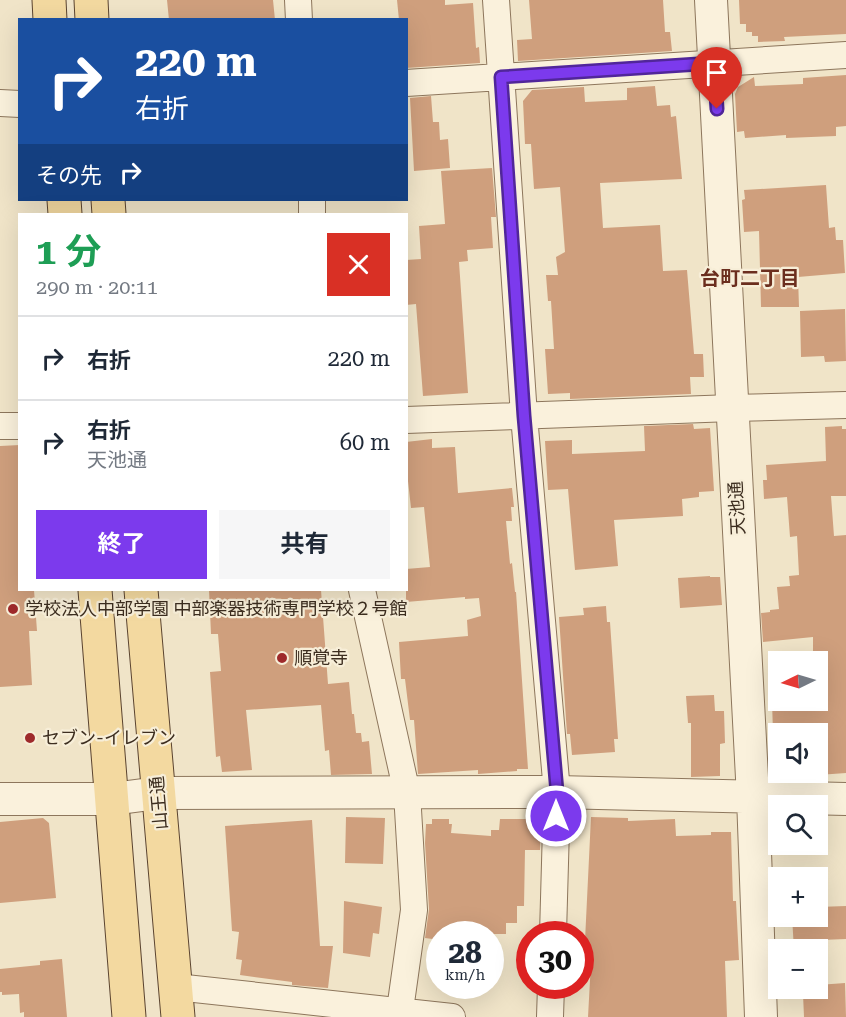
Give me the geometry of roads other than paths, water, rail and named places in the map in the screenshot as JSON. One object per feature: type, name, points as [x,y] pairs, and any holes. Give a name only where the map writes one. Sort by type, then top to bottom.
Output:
[{"type":"main road","points":[[49,0],[50,18]]},
{"type":"main road","points":[[91,0],[92,18]]},
{"type":"main road","points":[[95,591],[129,1017]]},
{"type":"main road","name":"山王通","points":[[141,591],[177,1002]]},
{"type":"street","points":[[298,0],[299,18]]},
{"type":"street","points":[[496,0],[524,416],[557,792],[553,921]]},
{"type":"street","name":"天池通","points":[[711,0],[753,797],[761,1017]]},
{"type":"street","points":[[408,83],[846,55]]},
{"type":"street","points":[[0,103],[18,104]]},
{"type":"street","points":[[408,420],[846,405]]},
{"type":"street","points":[[0,426],[18,426]]},
{"type":"street","points":[[362,591],[407,793],[414,910],[399,1014]]},
{"type":"street","points":[[0,800],[112,799],[158,793],[557,792],[846,799]]},
{"type":"street","points":[[550,1017],[551,999]]},
{"type":"street","points":[[177,1002],[452,1017]]},
{"type":"place","name":"学校法人中部学園 中部楽器技術専門学校２号館","points":[[13,609]]},
{"type":"place","name":"順覚寺","points":[[282,658]]},
{"type":"place","name":"セブン-イレブン","points":[[30,738]]},
{"type":"district","name":"台町二丁目","points":[[750,278]]}]
